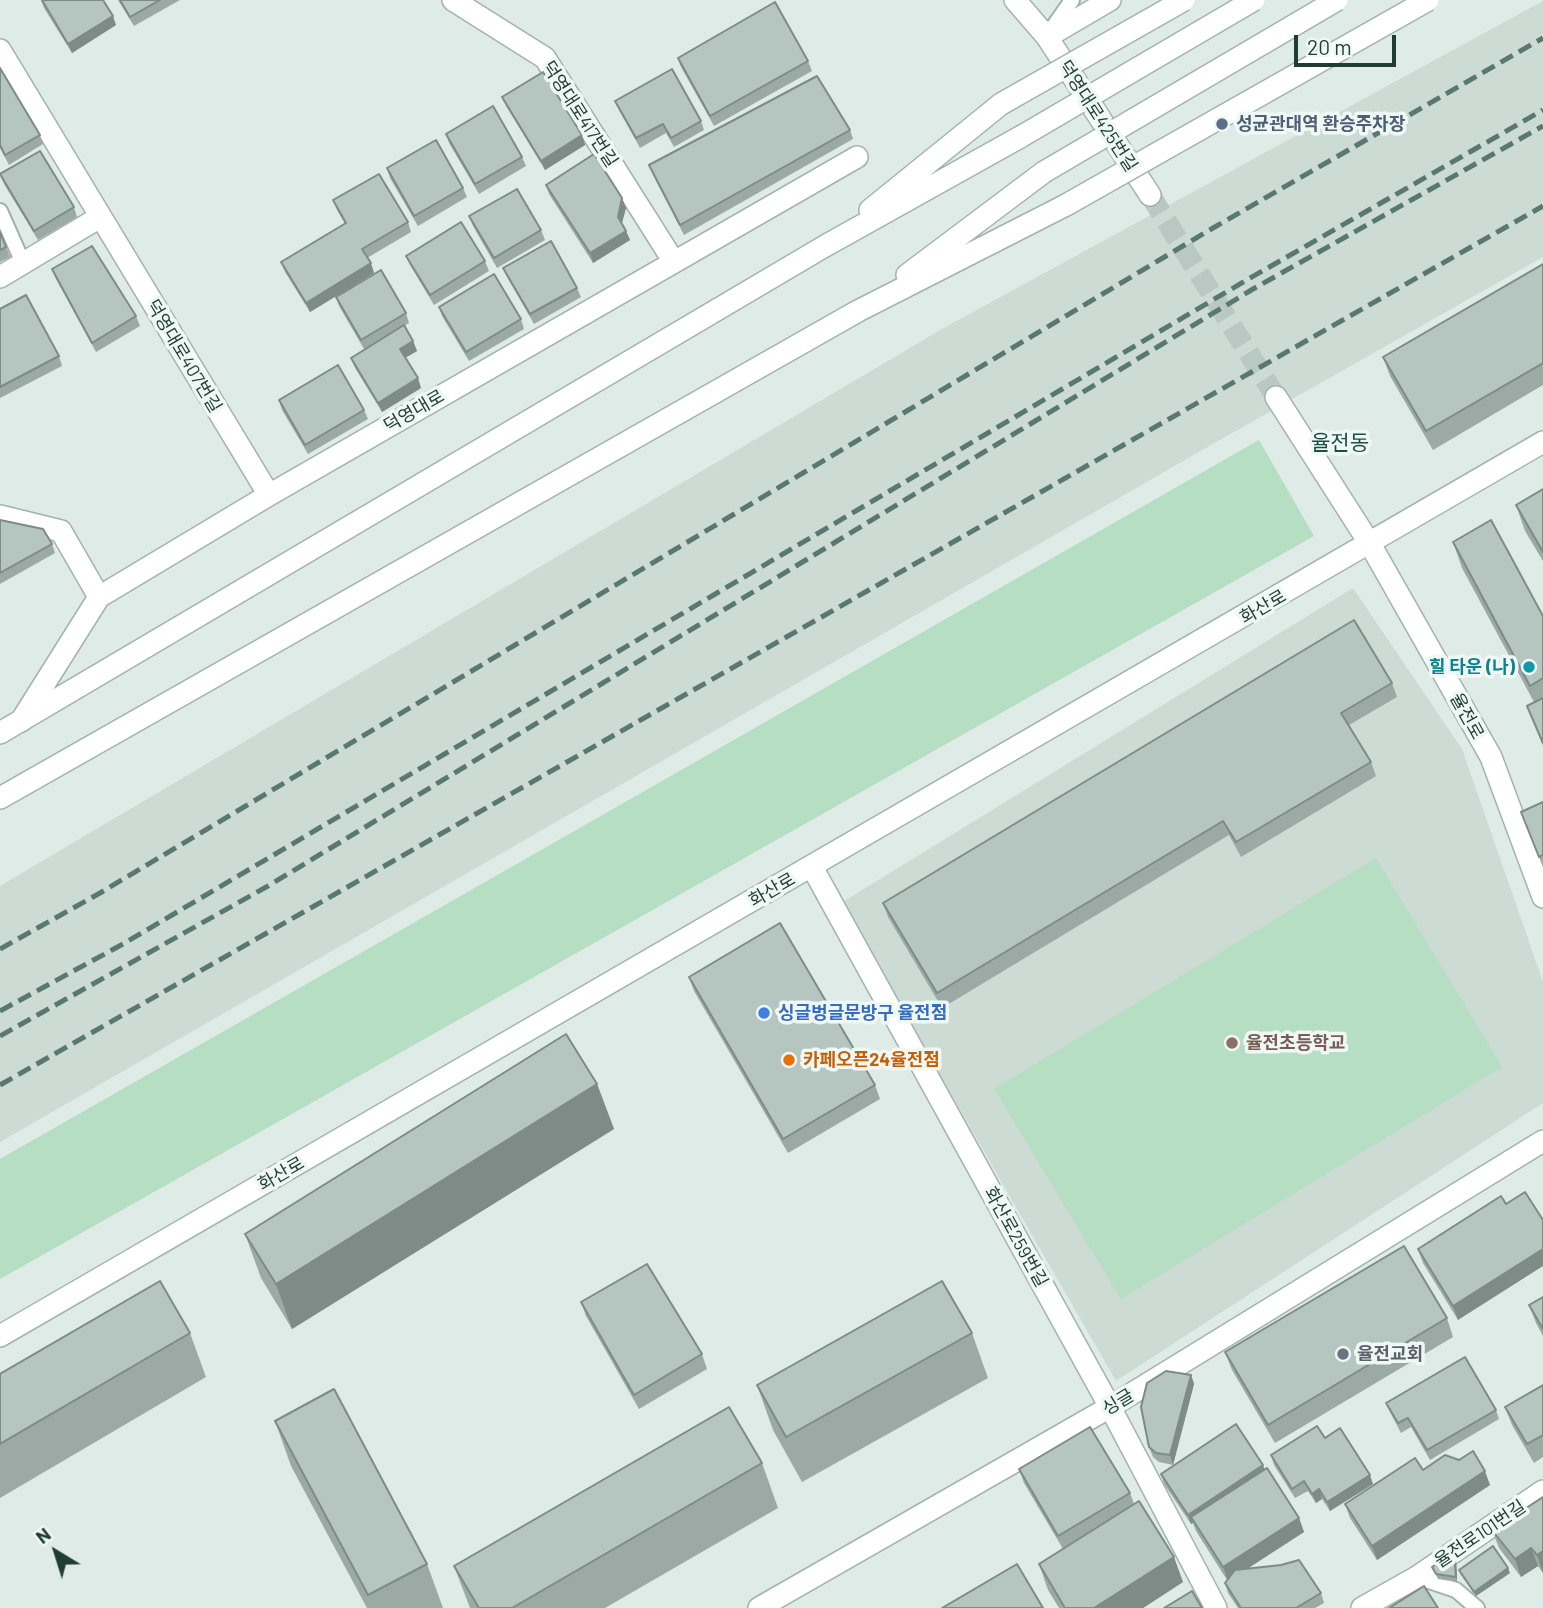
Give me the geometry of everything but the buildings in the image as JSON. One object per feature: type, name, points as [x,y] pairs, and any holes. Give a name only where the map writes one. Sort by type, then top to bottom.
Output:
[{"type":"street","name":"덕영대로417번길","points":[[453,0],[545,58],[674,262]]},
{"type":"street","name":"덕영대로425번길","points":[[1014,0],[1046,37],[1150,195]]},
{"type":"street","points":[[1046,37],[1110,0]]},
{"type":"street","points":[[825,246],[1001,104],[1184,0]]},
{"type":"street","points":[[0,733],[825,246],[1022,136],[1254,0]]},
{"type":"street","points":[[858,311],[1044,172],[1337,0]]},
{"type":"street","points":[[0,799],[858,311],[1066,205],[1429,0]]},
{"type":"street","name":"덕영대로407번길","points":[[0,50],[269,495]]},
{"type":"street","name":"덕영대로","points":[[21,721],[99,597],[269,495],[857,157]]},
{"type":"street","points":[[0,276],[100,217]]},
{"type":"street","name":"율전로","points":[[1276,397],[1370,544],[1491,757],[1543,897]]},
{"type":"street","name":"화산로","points":[[0,1336],[1543,442]]},
{"type":"street","points":[[0,516],[61,531],[99,597]]},
{"type":"street","name":"화산로259번길","points":[[812,867],[1110,1408],[1216,1608]]},
{"type":"street","name":"싱글","points":[[759,1608],[1110,1408],[1543,1141]]},
{"type":"street","name":"율전로101번길","points":[[1362,1608],[1416,1577],[1543,1491]]},
{"type":"lane","points":[[1046,37],[1072,0]]},
{"type":"lane","points":[[0,211],[23,263]]},
{"type":"lane","name":"율전로101번길","points":[[1416,1577],[1456,1590],[1477,1608]]},
{"type":"shaded area","points":[[1543,1],[1543,257],[1211,445],[0,1142],[0,886],[942,329]]},
{"type":"shaded area","name":"율전초등학교","points":[[1353,588],[1462,749],[1543,982],[1543,1103],[1116,1381],[841,903]]},
{"type":"green space","points":[[1259,440],[1314,536],[0,1279],[0,1159]]},
{"type":"green space","points":[[1376,858],[1502,1067],[1121,1299],[994,1089]]},
{"type":"tunnel","points":[[1150,195],[1276,397]]},
{"type":"railway","points":[[0,949],[100,893],[1213,228],[1543,38]]},
{"type":"railway","points":[[0,1011],[123,944],[1245,281],[1543,110]]},
{"type":"railway","points":[[0,1036],[268,886],[1253,289],[1543,126]]},
{"type":"railway","points":[[0,1085],[1543,206]]},
{"type":"place","name":"성균관대역 환승주차장","points":[[1222,124]]},
{"type":"place","name":"힐 타운 (나)","points":[[1529,667]]},
{"type":"place","name":"싱글벙글문방구 율전점","points":[[764,1013]]},
{"type":"place","name":"율전초등학교","points":[[1232,1043]]},
{"type":"place","name":"카페오픈24율전점","points":[[789,1060]]},
{"type":"place","name":"율전교회","points":[[1343,1354]]},
{"type":"district","name":"율전동","points":[[1340,443]]}]
